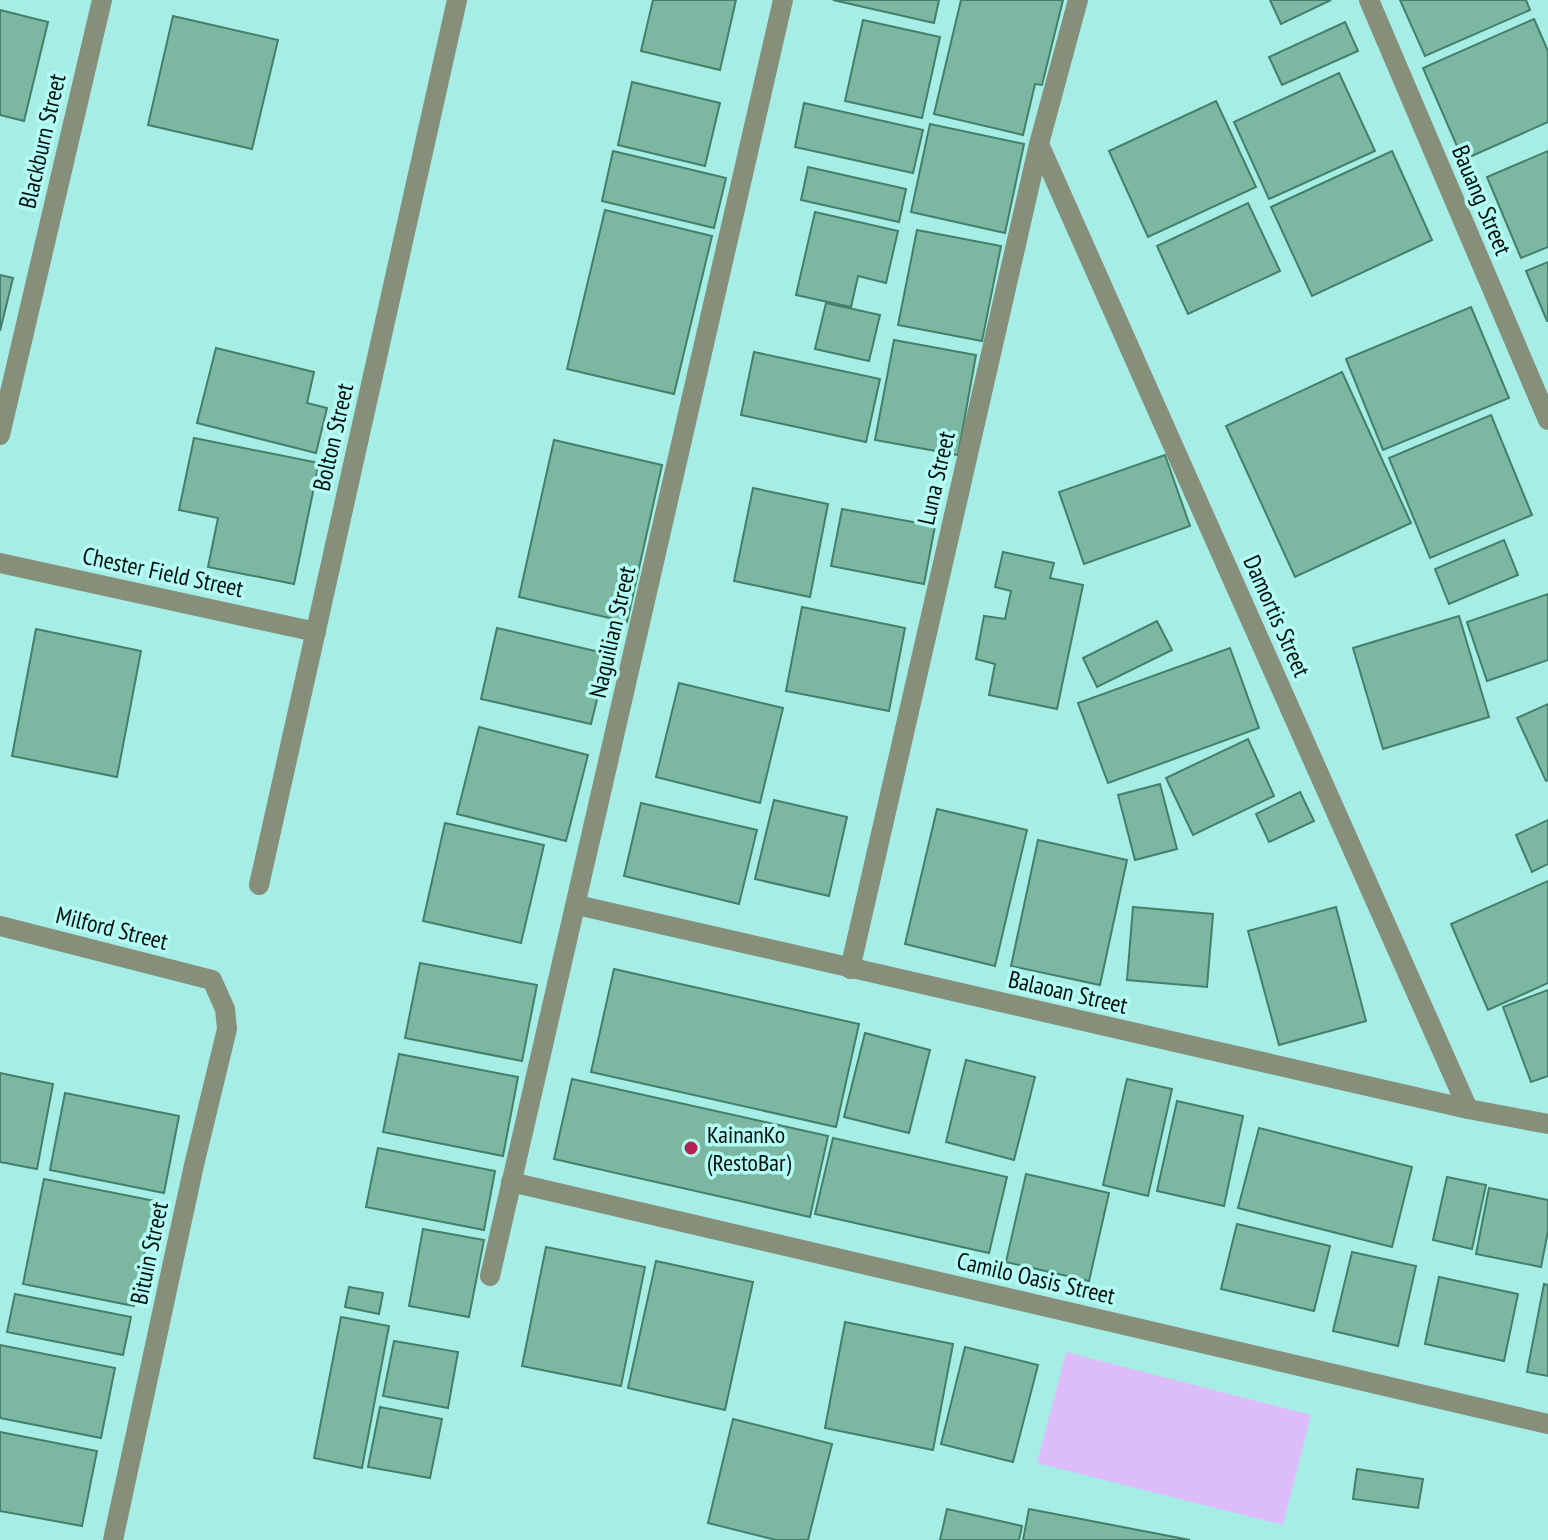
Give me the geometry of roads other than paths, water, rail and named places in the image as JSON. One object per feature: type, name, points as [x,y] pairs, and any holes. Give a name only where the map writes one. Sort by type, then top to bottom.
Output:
[{"type":"street","name":"Blackburn Street","points":[[0,435],[102,0]]},
{"type":"street","name":"Bolton Street","points":[[259,885],[457,0]]},
{"type":"street","name":"Naguilian Street","points":[[490,1276],[783,0]]},
{"type":"street","name":"Luna Street","points":[[850,969],[1039,144],[1078,0]]},
{"type":"street","name":"Bauang Street","points":[[1369,0],[1548,420]]},
{"type":"street","name":"Damortis Street","points":[[1039,144],[1468,1109]]},
{"type":"street","name":"Chester Field Street","points":[[0,563],[316,632]]},
{"type":"street","name":"Balaoan Street","points":[[577,905],[1468,1109],[1548,1124]]},
{"type":"street","name":"Milford Street","points":[[0,926],[212,980]]},
{"type":"street","name":"Bituin Street","points":[[113,1540],[194,1165],[227,1029],[225,1009],[212,980]]},
{"type":"street","name":"Camilo Oasis Street","points":[[511,1182],[1548,1424]]},
{"type":"place","name":"KainanKo (RestoBar)","points":[[691,1148]]}]
